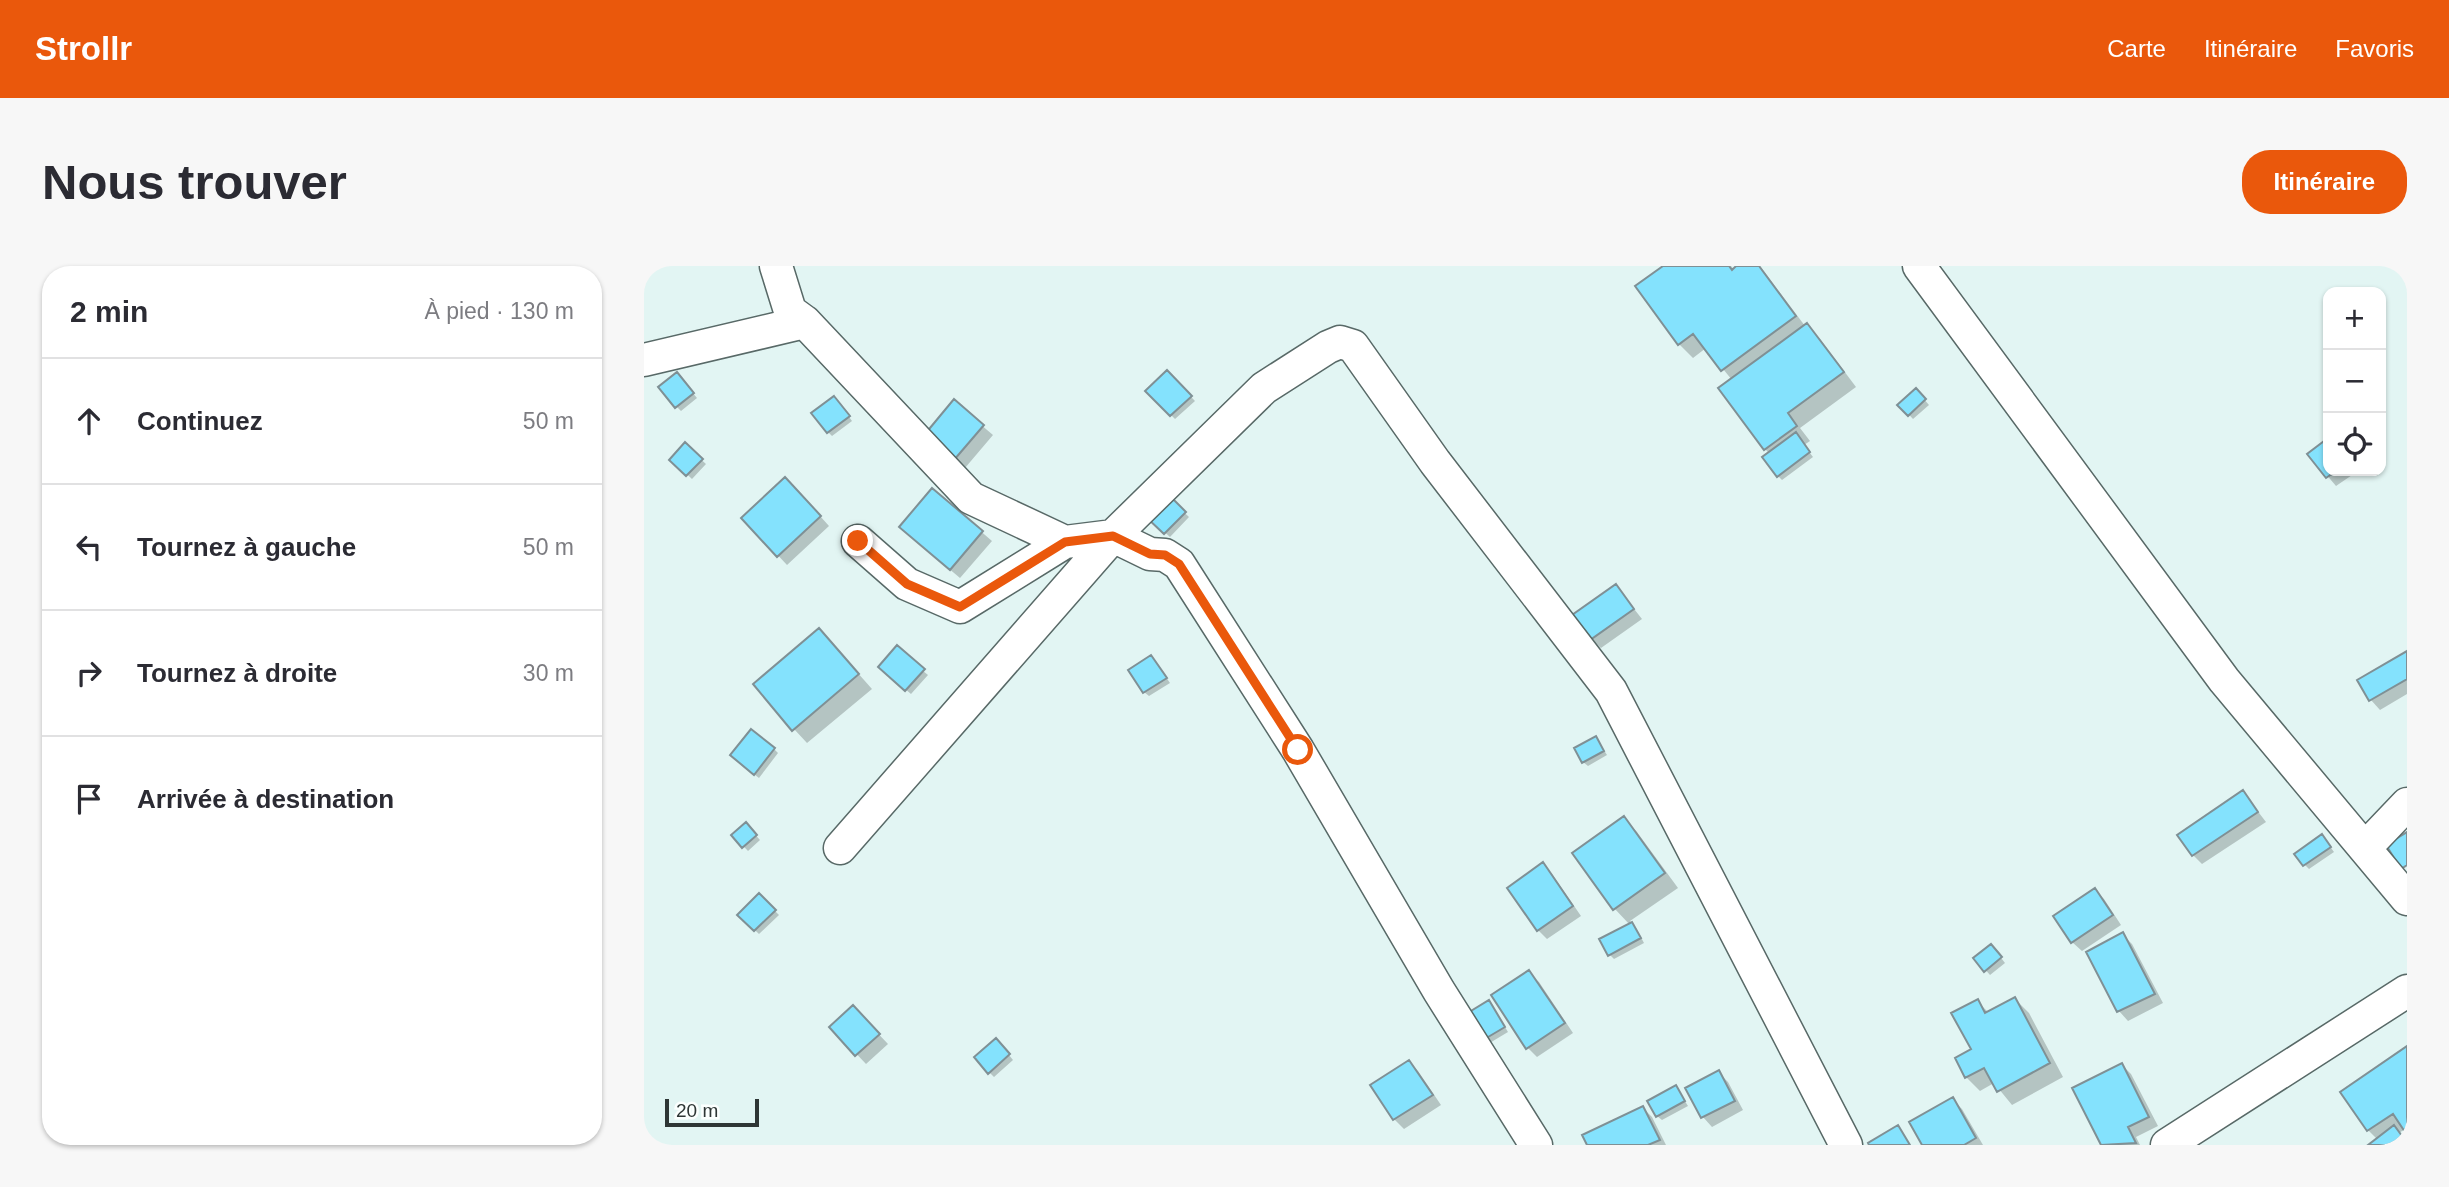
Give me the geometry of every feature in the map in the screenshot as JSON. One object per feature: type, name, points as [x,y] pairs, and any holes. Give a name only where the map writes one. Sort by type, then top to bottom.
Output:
[{"type":"street","points":[[776,266],[790,311],[805,322],[971,499],[1065,542]]},
{"type":"street","points":[[1919,266],[2224,680],[2407,899]]},
{"type":"street","points":[[644,360],[805,322]]},
{"type":"street","points":[[840,848],[1113,536],[1264,388],[1340,342],[1353,346],[1435,462],[1611,691],[1846,1145]]},
{"type":"street","points":[[858,541],[907,584],[960,607],[1065,542],[1113,536],[1150,554],[1165,555],[1179,564],[1298,750],[1439,991],[1536,1145]]},
{"type":"street","points":[[2365,848],[2407,804]]},
{"type":"street","points":[[2167,1145],[2407,991]]},
{"type":"building","points":[[1663,266],[1729,266],[1732,270],[1736,266],[1759,266],[1796,316],[1721,371],[1693,334],[1678,345],[1635,286]]},
{"type":"building","points":[[1807,323],[1844,372],[1788,413],[1797,426],[1764,450],[1718,388]]},
{"type":"building","points":[[1167,370],[1192,396],[1170,416],[1145,391]]},
{"type":"building","points":[[677,372],[694,393],[675,408],[658,387]]},
{"type":"building","points":[[1916,388],[1926,399],[1908,416],[1897,405]]},
{"type":"building","points":[[834,396],[850,416],[827,433],[811,413]]},
{"type":"building","points":[[954,399],[984,425],[954,460],[925,434]]},
{"type":"building","points":[[1796,432],[1810,452],[1777,477],[1762,457]]},
{"type":"building","points":[[685,442],[703,459],[686,476],[669,460]]},
{"type":"building","points":[[2323,442],[2323,474],[2307,454]]},
{"type":"building","points":[[785,477],[821,516],[777,557],[741,518]]},
{"type":"building","points":[[932,488],[983,531],[950,570],[899,527]]},
{"type":"building","points":[[1167,493],[1186,512],[1164,534],[1145,516]]},
{"type":"building","points":[[1616,584],[1634,609],[1590,640],[1572,615]]},
{"type":"building","points":[[819,628],[859,674],[792,731],[753,684]]},
{"type":"building","points":[[897,645],[925,669],[905,691],[878,667]]},
{"type":"building","points":[[2407,651],[2407,679],[2369,701],[2357,680]]},
{"type":"building","points":[[1151,655],[1167,678],[1143,693],[1128,670]]},
{"type":"building","points":[[751,729],[775,748],[754,775],[730,755]]},
{"type":"building","points":[[1596,736],[1604,751],[1582,763],[1574,748]]},
{"type":"building","points":[[2243,790],[2258,812],[2192,856],[2177,835]]},
{"type":"building","points":[[1624,816],[1665,873],[1613,910],[1572,853]]},
{"type":"building","points":[[746,822],[757,835],[742,848],[731,835]]},
{"type":"building","points":[[2407,832],[2407,865],[2401,869],[2386,845]]},
{"type":"building","points":[[2322,834],[2331,847],[2303,866],[2294,854]]},
{"type":"building","points":[[1543,862],[1573,906],[1537,931],[1507,888]]},
{"type":"building","points":[[2095,888],[2113,915],[2071,943],[2053,916]]},
{"type":"building","points":[[759,893],[776,910],[754,931],[737,915]]},
{"type":"building","points":[[1632,922],[1641,938],[1608,956],[1599,939]]},
{"type":"building","points":[[2123,932],[2155,994],[2117,1012],[2086,952]]},
{"type":"building","points":[[1991,944],[2002,957],[1984,972],[1973,958]]},
{"type":"building","points":[[1529,970],[1565,1023],[1526,1049],[1491,995]]},
{"type":"building","points":[[2015,997],[2050,1063],[1997,1092],[1984,1068],[1965,1078],[1955,1058],[1971,1049],[1951,1013],[1978,999],[1985,1013]]},
{"type":"building","points":[[1489,1000],[1505,1027],[1483,1040],[1466,1014]]},
{"type":"building","points":[[853,1005],[880,1034],[855,1056],[829,1027]]},
{"type":"building","points":[[996,1038],[1010,1054],[988,1074],[974,1057]]},
{"type":"building","points":[[2407,1046],[2407,1135],[2393,1114],[2367,1131],[2340,1092]]},
{"type":"building","points":[[1409,1060],[1433,1095],[1393,1120],[1370,1085]]},
{"type":"building","points":[[2122,1063],[2149,1117],[2128,1127],[2136,1143],[2101,1145],[2072,1088]]},
{"type":"building","points":[[1719,1070],[1735,1101],[1701,1118],[1685,1088]]},
{"type":"building","points":[[1676,1085],[1685,1101],[1656,1117],[1647,1101]]},
{"type":"building","points":[[1953,1097],[1976,1138],[1964,1145],[1922,1145],[1909,1122]]},
{"type":"building","points":[[1643,1106],[1660,1140],[1648,1145],[1587,1145],[1582,1135]]},
{"type":"building","points":[[1898,1125],[1910,1145],[1869,1145],[1868,1143]]},
{"type":"building","points":[[2394,1125],[2407,1143],[2368,1145]]},
{"type":"route","points":[[858,541],[907,584],[960,607],[1065,542],[1113,536],[1150,554],[1165,555],[1179,564],[1298,750]]}]
